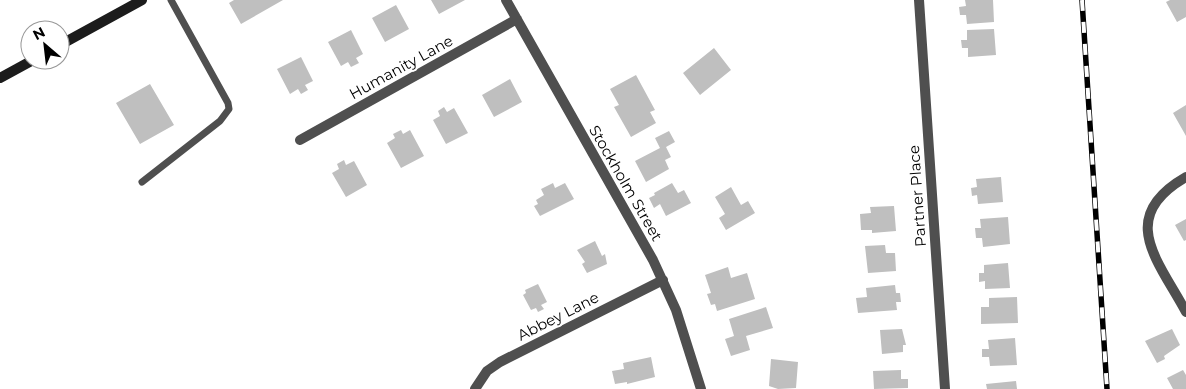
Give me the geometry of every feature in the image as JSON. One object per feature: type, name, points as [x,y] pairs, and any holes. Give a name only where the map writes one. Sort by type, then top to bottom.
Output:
[{"type":"main road","points":[[70,40],[142,0]]},
{"type":"main road","points":[[0,78],[20,67]]},
{"type":"street","name":"Stockholm Street","points":[[506,0],[663,280],[676,310],[701,389]]},
{"type":"street","name":"Partner Place","points":[[919,0],[945,389]]},
{"type":"street","name":"Humanity Lane","points":[[300,140],[517,19]]},
{"type":"street","points":[[1186,177],[1160,196],[1153,205],[1147,220],[1150,246],[1186,312]]},
{"type":"street","name":"Abbey Lane","points":[[475,389],[488,371],[500,362],[663,280]]},
{"type":"lane","points":[[142,182],[220,121],[229,109],[228,103],[171,0]]},
{"type":"building","points":[[234,0],[283,0],[241,24],[229,3]]},
{"type":"building","points":[[431,0],[465,0],[439,14]]},
{"type":"building","points":[[965,0],[993,0],[994,22],[967,24],[966,15],[960,15],[959,7],[966,6]]},
{"type":"building","points":[[1170,0],[1186,0],[1186,17],[1177,22],[1166,2]]},
{"type":"building","points":[[396,5],[409,29],[385,42],[372,18]]},
{"type":"building","points":[[994,29],[996,55],[968,57],[968,48],[962,48],[961,40],[967,40],[967,30]]},
{"type":"building","points":[[351,30],[363,54],[356,58],[359,63],[351,67],[348,62],[341,66],[328,42]]},
{"type":"building","points":[[714,48],[731,70],[700,95],[683,73]]},
{"type":"building","points":[[301,57],[313,81],[305,85],[308,90],[301,94],[298,89],[290,94],[277,69]]},
{"type":"building","points":[[636,75],[655,110],[650,112],[656,123],[631,137],[614,107],[619,105],[610,89]]},
{"type":"building","points":[[510,79],[522,102],[494,117],[482,95]]},
{"type":"building","points":[[150,84],[174,125],[140,144],[116,103]]},
{"type":"building","points":[[1186,105],[1186,136],[1173,113]]},
{"type":"building","points":[[444,107],[447,112],[454,108],[468,133],[446,144],[433,120],[440,116],[438,111]]},
{"type":"building","points":[[401,130],[403,134],[410,130],[424,156],[401,168],[387,143],[395,138],[393,134]]},
{"type":"building","points":[[669,131],[675,142],[666,147],[671,157],[665,160],[669,169],[646,182],[635,161],[660,148],[655,138]]},
{"type":"building","points":[[344,160],[346,165],[354,161],[367,185],[346,197],[332,173],[339,169],[337,164]]},
{"type":"building","points":[[1001,177],[1003,202],[978,204],[977,195],[972,196],[971,188],[977,187],[976,179]]},
{"type":"building","points":[[553,183],[555,188],[565,183],[574,199],[540,216],[534,206],[538,204],[536,200],[544,195],[541,189]]},
{"type":"building","points":[[672,183],[678,193],[684,190],[691,203],[666,216],[660,204],[654,208],[649,198]]},
{"type":"building","points":[[731,187],[741,205],[748,201],[755,213],[726,230],[719,218],[725,214],[715,197]]},
{"type":"building","points":[[894,206],[896,231],[872,233],[872,230],[861,230],[860,214],[871,213],[870,207]]},
{"type":"building","points":[[1008,217],[1010,244],[983,247],[982,238],[976,238],[975,228],[981,228],[980,219]]},
{"type":"building","points":[[1186,219],[1186,240],[1184,241],[1175,225]]},
{"type":"building","points":[[595,241],[602,256],[605,254],[607,264],[587,273],[582,264],[585,262],[577,250]]},
{"type":"building","points":[[885,245],[886,253],[895,253],[896,271],[868,273],[865,246]]},
{"type":"building","points":[[1008,263],[1010,288],[985,289],[985,281],[979,282],[979,273],[984,273],[984,265]]},
{"type":"building","points":[[728,267],[731,278],[747,273],[755,299],[717,311],[715,304],[711,305],[707,294],[711,293],[705,275]]},
{"type":"building","points":[[538,284],[547,302],[541,305],[544,309],[538,312],[536,308],[531,310],[523,295],[526,293],[525,290]]},
{"type":"building","points":[[895,285],[896,293],[900,293],[901,302],[896,302],[897,310],[858,313],[856,298],[867,297],[866,288]]},
{"type":"building","points":[[1017,297],[1018,323],[981,324],[981,307],[989,307],[989,298]]},
{"type":"building","points":[[766,307],[773,328],[746,336],[750,350],[731,356],[725,339],[734,336],[729,319]]},
{"type":"building","points":[[902,329],[906,345],[903,345],[903,352],[882,354],[880,330]]},
{"type":"building","points":[[1172,329],[1180,345],[1164,356],[1165,359],[1157,363],[1145,341]]},
{"type":"building","points":[[1015,338],[1017,365],[990,366],[989,357],[982,357],[982,349],[989,349],[988,340]]},
{"type":"building","points":[[651,357],[655,377],[627,384],[627,382],[615,384],[612,371],[624,369],[623,363]]},
{"type":"building","points":[[771,359],[798,362],[796,388],[778,389],[769,386]]},
{"type":"building","points":[[901,370],[901,379],[908,379],[908,388],[874,389],[873,371]]},
{"type":"building","points":[[1183,370],[1186,375],[1186,389],[1173,389],[1167,378]]},
{"type":"building","points":[[1016,381],[1017,389],[987,389],[986,384]]},
{"type":"railway","points":[[1082,0],[1107,389]]}]
